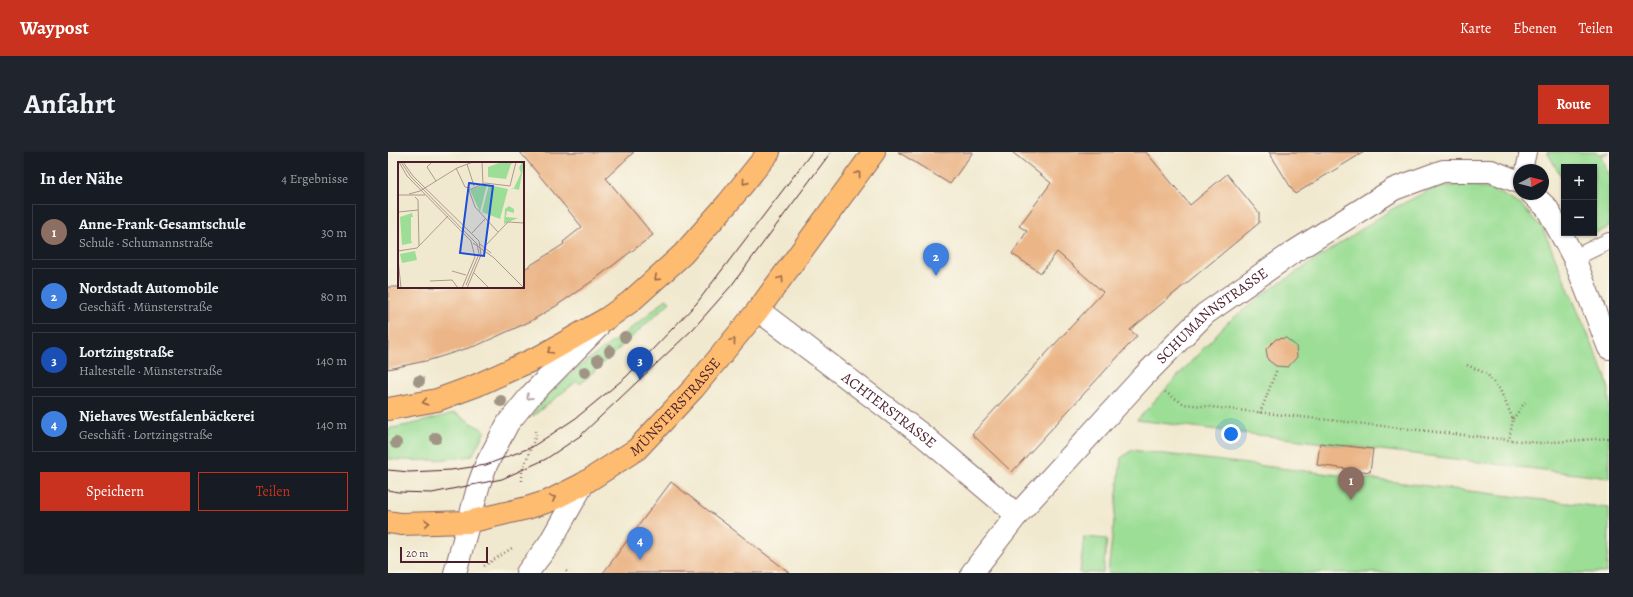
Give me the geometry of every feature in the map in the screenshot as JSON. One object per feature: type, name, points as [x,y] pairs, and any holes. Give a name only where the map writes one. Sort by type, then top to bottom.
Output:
[{"type":"main road","points":[[388,409],[437,400],[475,386],[541,356],[606,319],[630,302],[684,254],[769,152]]},
{"type":"main road","name":"MÜNSTERSTRASSE","points":[[388,522],[401,524],[468,522],[549,501],[583,484],[637,449],[694,388],[758,310],[874,152]]},
{"type":"street","name":"SCHUMANNSTRASSE","points":[[972,573],[1017,515],[1143,377],[1205,314],[1292,253],[1394,189],[1443,171],[1491,171],[1513,180]]},
{"type":"street","points":[[1538,200],[1547,208],[1574,258],[1609,348]]},
{"type":"street","name":"ACHTERSTRASSE","points":[[758,310],[925,438],[1017,515]]},
{"type":"street","points":[[455,573],[479,484],[486,465],[508,423],[531,395],[606,319]]},
{"type":"street","points":[[527,573],[549,544],[583,484]]},
{"type":"lane","points":[[1525,164],[1528,152]]},
{"type":"lane","points":[[1574,258],[1609,240]]},
{"type":"path","points":[[1467,365],[1488,374],[1500,390],[1513,419]]},
{"type":"path","points":[[1260,413],[1277,369]]},
{"type":"path","points":[[1143,377],[1184,404],[1541,443],[1609,438]]},
{"type":"path","points":[[1509,440],[1513,419],[1525,402]]},
{"type":"path","points":[[522,485],[522,471],[536,435],[535,429],[531,430]]},
{"type":"path","points":[[480,569],[517,544]]},
{"type":"green space","points":[[1547,152],[1594,152],[1600,154],[1609,152],[1601,156],[1609,176],[1609,227],[1597,233],[1597,164],[1561,164],[1561,176]]},
{"type":"green space","points":[[1465,184],[1496,191],[1521,205],[1543,229],[1605,375],[1609,390],[1609,478],[1137,420],[1227,323],[1265,293],[1392,209],[1434,188]]},
{"type":"green space","points":[[666,299],[670,302],[580,384],[577,381],[533,416],[532,414],[551,392],[581,365],[637,324]]},
{"type":"green space","points":[[455,413],[485,431],[472,456],[430,460],[388,459],[388,429]]},
{"type":"green space","points":[[1132,450],[1609,508],[1609,544],[1606,573],[1108,573],[1121,458]]},
{"type":"green space","points":[[1084,537],[1107,539],[1103,573],[1080,573]]},
{"type":"building","points":[[520,152],[634,152],[606,178],[653,235],[591,282],[531,321],[478,345],[430,360],[388,369],[388,287],[524,288],[524,269],[564,244],[563,242],[582,227]]},
{"type":"building","points":[[898,152],[973,152],[950,184]]},
{"type":"building","points":[[1012,152],[1146,152],[1190,205],[1227,174],[1259,213],[1259,223],[1130,330],[1137,336],[1012,472],[972,434],[1103,292],[1057,252],[1041,273],[1012,254],[1027,231],[1019,226],[1051,183]]},
{"type":"building","points":[[1269,152],[1364,152],[1295,194]]},
{"type":"building","points":[[1286,338],[1296,346],[1297,357],[1288,367],[1276,366],[1268,360],[1266,349],[1276,339]]},
{"type":"building","points":[[1320,443],[1373,449],[1370,472],[1317,465]]},
{"type":"building","points":[[671,482],[790,573],[603,573]]},
{"type":"tram line","points":[[388,470],[409,472],[451,470],[486,465],[532,447],[576,418],[626,377],[696,304],[812,152]]},
{"type":"tram line","points":[[388,490],[398,492],[432,493],[502,479],[546,459],[580,436],[693,329],[731,286],[831,152]]},
{"type":"place","name":"Nordstadt Automobile","points":[[936,276]]},
{"type":"place","name":"Lortzingstraße","points":[[640,380]]},
{"type":"place","name":"Anne-Frank-Gesamtschule","points":[[1351,500]]},
{"type":"place","name":"Niehaves Westfalenbäckerei","points":[[640,560]]}]
